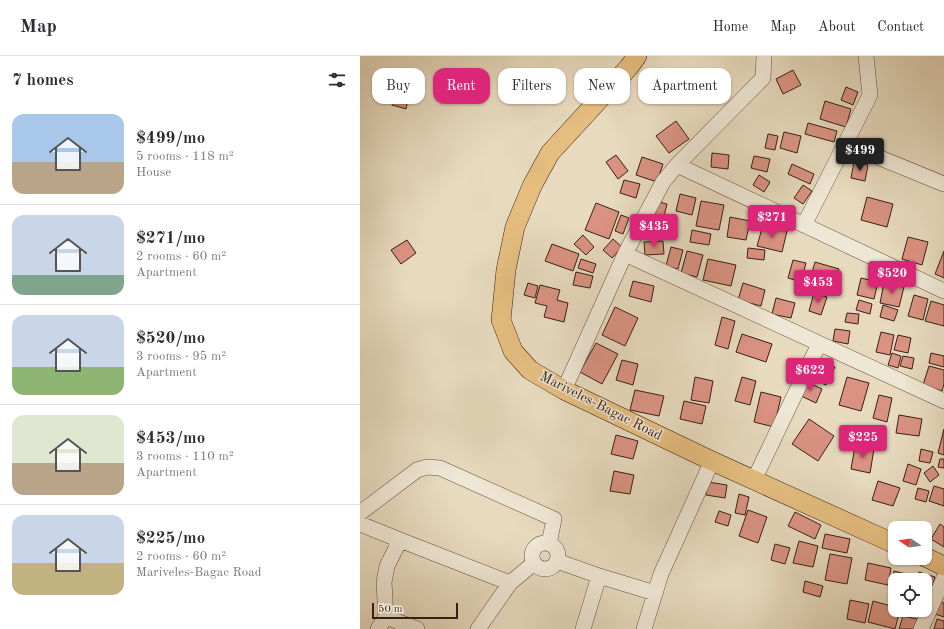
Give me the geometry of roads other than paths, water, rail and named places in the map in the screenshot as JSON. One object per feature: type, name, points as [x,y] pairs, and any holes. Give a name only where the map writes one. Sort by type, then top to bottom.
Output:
[{"type":"main road","name":"Mariveles-Bagac Road","points":[[637,56],[629,67],[550,153],[532,186],[515,226],[506,270],[501,320],[513,351],[530,370],[564,390],[712,461],[888,541]]},
{"type":"main road","points":[[932,561],[944,566]]},
{"type":"street","points":[[564,390],[625,254],[664,182],[678,165],[763,78],[764,56]]},
{"type":"street","points":[[804,225],[870,95],[866,56]]},
{"type":"street","points":[[846,144],[944,184]]},
{"type":"street","points":[[678,165],[944,291]]},
{"type":"street","points":[[625,254],[944,401]]},
{"type":"street","points":[[754,480],[819,344]]},
{"type":"street","points":[[644,629],[661,574],[712,461]]},
{"type":"street","points":[[360,513],[417,470],[427,467],[440,468],[554,519],[549,544]]},
{"type":"street","points":[[360,524],[510,583]]},
{"type":"street","points":[[400,540],[387,566],[384,582],[382,623],[417,629]]},
{"type":"street","points":[[549,544],[556,551],[557,561],[551,568],[546,569],[537,567],[532,558],[535,548],[539,545],[549,544]]},
{"type":"street","points":[[557,561],[599,576],[655,593]]},
{"type":"street","points":[[478,629],[510,583],[534,564]]},
{"type":"street","points":[[583,629],[599,576]]},
{"type":"street","points":[[921,629],[944,578]]}]
